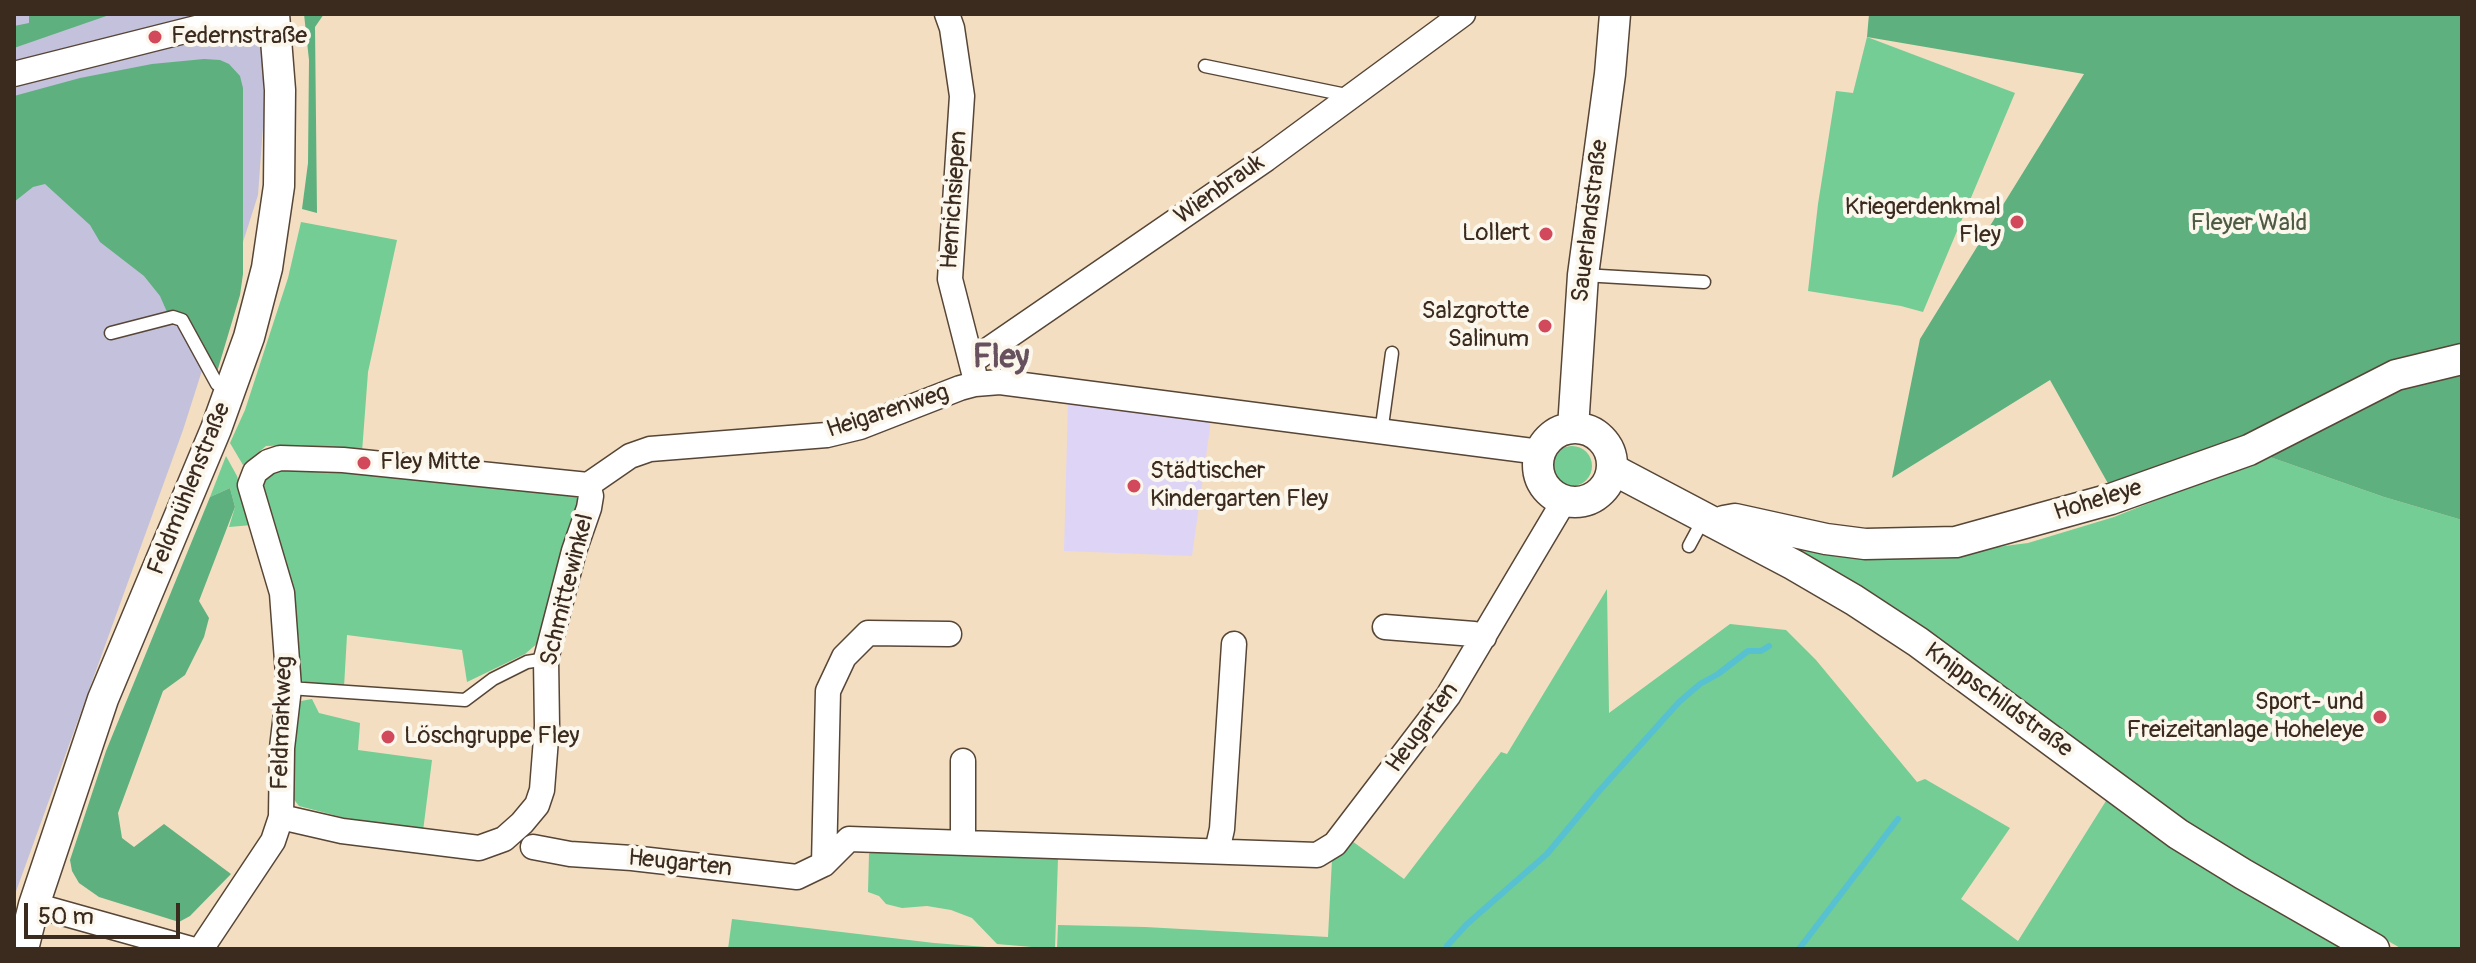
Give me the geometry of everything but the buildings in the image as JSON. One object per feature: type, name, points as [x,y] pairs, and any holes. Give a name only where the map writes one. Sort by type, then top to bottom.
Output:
[{"type":"street","points":[[14,74],[252,14]]},
{"type":"street","name":"Feldmühlenstraße","points":[[23,949],[34,905],[103,699],[230,394],[256,310],[277,212],[280,90],[274,14]]},
{"type":"street","name":"Henrichsiepen","points":[[947,14],[962,96],[950,279],[974,372]]},
{"type":"street","name":"Wienbrauk","points":[[974,372],[1463,14]]},
{"type":"street","name":"Sauerlandstraße","points":[[1573,428],[1583,275],[1615,14]]},
{"type":"street","name":"Hoheleye","points":[[1709,520],[1735,519],[1826,539],[1865,544],[1956,542],[2111,499],[2249,450],[2396,375],[2462,359]]},
{"type":"street","name":"Heigarenweg","points":[[588,485],[630,456],[650,449],[827,435],[860,427],[974,372],[1000,382],[1540,452]]},
{"type":"street","points":[[1573,428],[1589,431],[1602,440],[1610,453],[1612,469],[1607,485],[1595,497],[1580,502],[1564,501],[1551,494],[1541,482],[1538,467],[1540,452],[1547,440],[1573,428]]},
{"type":"street","name":"Feldmarkweg","points":[[201,949],[273,841],[281,817],[279,793],[289,688],[282,593],[250,485],[260,466],[280,458],[343,460],[588,485]]},
{"type":"street","name":"Knippschildstraße","points":[[1612,469],[1854,600],[1918,642],[2178,834],[2374,949]]},
{"type":"street","name":"Schmittewinkel","points":[[281,817],[342,831],[479,848],[504,839],[522,823],[537,805],[542,790],[546,745],[546,659],[574,551],[589,508],[591,496],[588,485]]},
{"type":"street","name":"Heugarten","points":[[533,847],[570,854],[797,877],[824,864],[849,839],[1317,855],[1335,844],[1426,728],[1564,501]]},
{"type":"street","points":[[1385,627],[1484,637]]},
{"type":"street","points":[[824,864],[828,691],[844,657],[868,633],[949,634]]},
{"type":"street","points":[[1217,851],[1222,829],[1234,644]]},
{"type":"street","points":[[963,761],[963,842]]},
{"type":"street","points":[[34,905],[191,949]]},
{"type":"lane","points":[[1205,66],[1351,96]]},
{"type":"lane","points":[[1583,275],[1704,282]]},
{"type":"lane","points":[[111,333],[173,317],[182,320],[217,384],[230,394]]},
{"type":"lane","points":[[1381,433],[1392,353]]},
{"type":"lane","points":[[1689,546],[1709,520]]},
{"type":"lane","points":[[289,688],[465,700],[493,679],[527,662],[546,659]]},
{"type":"shaded area","points":[[14,14],[261,14],[264,113],[258,195],[183,430],[14,897]]},
{"type":"shaded area","name":"Städtischer Kindergarten Fley","points":[[1068,400],[1211,421],[1192,556],[1064,551]]},
{"type":"green space","points":[[29,14],[112,14],[14,48],[14,26],[29,23]]},
{"type":"green space","points":[[304,14],[324,14],[315,27],[317,213],[302,209],[308,163],[309,60]]},
{"type":"green space","name":"Fleyer Wald","points":[[1869,14],[2462,14],[2462,520],[2384,497],[2267,456],[2110,487],[2050,380],[1892,478],[1920,339],[2084,74],[1867,37]]},
{"type":"green space","points":[[1867,37],[2015,93],[1923,312],[1808,291],[1836,91],[1853,93]]},
{"type":"green space","points":[[204,59],[229,64],[240,76],[243,88],[243,274],[240,295],[217,372],[184,316],[167,312],[160,296],[144,276],[100,242],[90,225],[45,184],[33,187],[14,202],[14,96],[80,78],[152,64]]},
{"type":"green space","points":[[301,222],[397,240],[368,372],[362,452],[295,445],[266,446],[243,465],[230,443],[245,410],[288,278]]},
{"type":"green space","points":[[1572,446],[1586,452],[1592,466],[1586,480],[1572,486],[1558,480],[1552,466],[1558,452]]},
{"type":"green space","points":[[226,456],[237,476],[252,525],[229,527],[235,507],[230,488],[210,497]]},
{"type":"green space","points":[[2267,456],[2384,497],[2462,520],[2462,949],[2402,949],[2248,860],[2237,889],[2348,949],[1057,949],[1058,925],[1328,937],[1332,859],[1352,841],[1404,879],[1501,752],[1507,754],[1607,589],[1609,713],[1730,624],[1786,630],[1816,660],[1917,782],[1925,779],[2010,828],[1961,899],[2018,941],[2121,777],[1886,602],[1799,557],[1783,540],[1959,552],[2028,543],[2114,517]]},
{"type":"green space","points":[[292,466],[574,495],[580,500],[540,641],[525,654],[467,682],[462,650],[347,635],[344,687],[314,685],[297,679],[260,487],[268,474]]},
{"type":"green space","points":[[230,488],[235,507],[199,601],[209,618],[204,637],[185,675],[163,691],[118,813],[122,838],[134,847],[164,824],[231,874],[190,916],[179,922],[99,897],[79,883],[70,860],[106,751],[210,497]]},
{"type":"green space","points":[[312,699],[319,713],[360,723],[358,750],[432,760],[423,831],[345,818],[299,806],[292,797],[288,780],[297,709],[301,701]]},
{"type":"green space","points":[[875,847],[1058,858],[1055,949],[997,944],[972,918],[951,910],[927,906],[902,908],[886,904],[879,896],[868,892],[869,854]]},
{"type":"green space","points":[[732,919],[934,943],[1013,949],[728,949]]},
{"type":"waterway","points":[[1447,949],[1467,924],[1547,854],[1679,702],[1748,651],[1761,651],[1769,646]]},
{"type":"waterway","points":[[1799,949],[1898,819]]},
{"type":"place","name":"Federnstraße","points":[[155,37]]},
{"type":"place","name":"Kriegerdenkmal Fley","points":[[2017,222]]},
{"type":"place","name":"Lollert","points":[[1546,234]]},
{"type":"place","name":"Salzgrotte Salinum","points":[[1545,326]]},
{"type":"place","name":"Fley Mitte","points":[[364,463]]},
{"type":"place","name":"Städtischer Kindergarten Fley","points":[[1134,486]]},
{"type":"place","name":"Sport- und Freizeitanlage Hoheleye","points":[[2380,717]]},
{"type":"place","name":"Löschgruppe Fley","points":[[388,737]]},
{"type":"district","name":"Fley","points":[[1001,359]]}]
